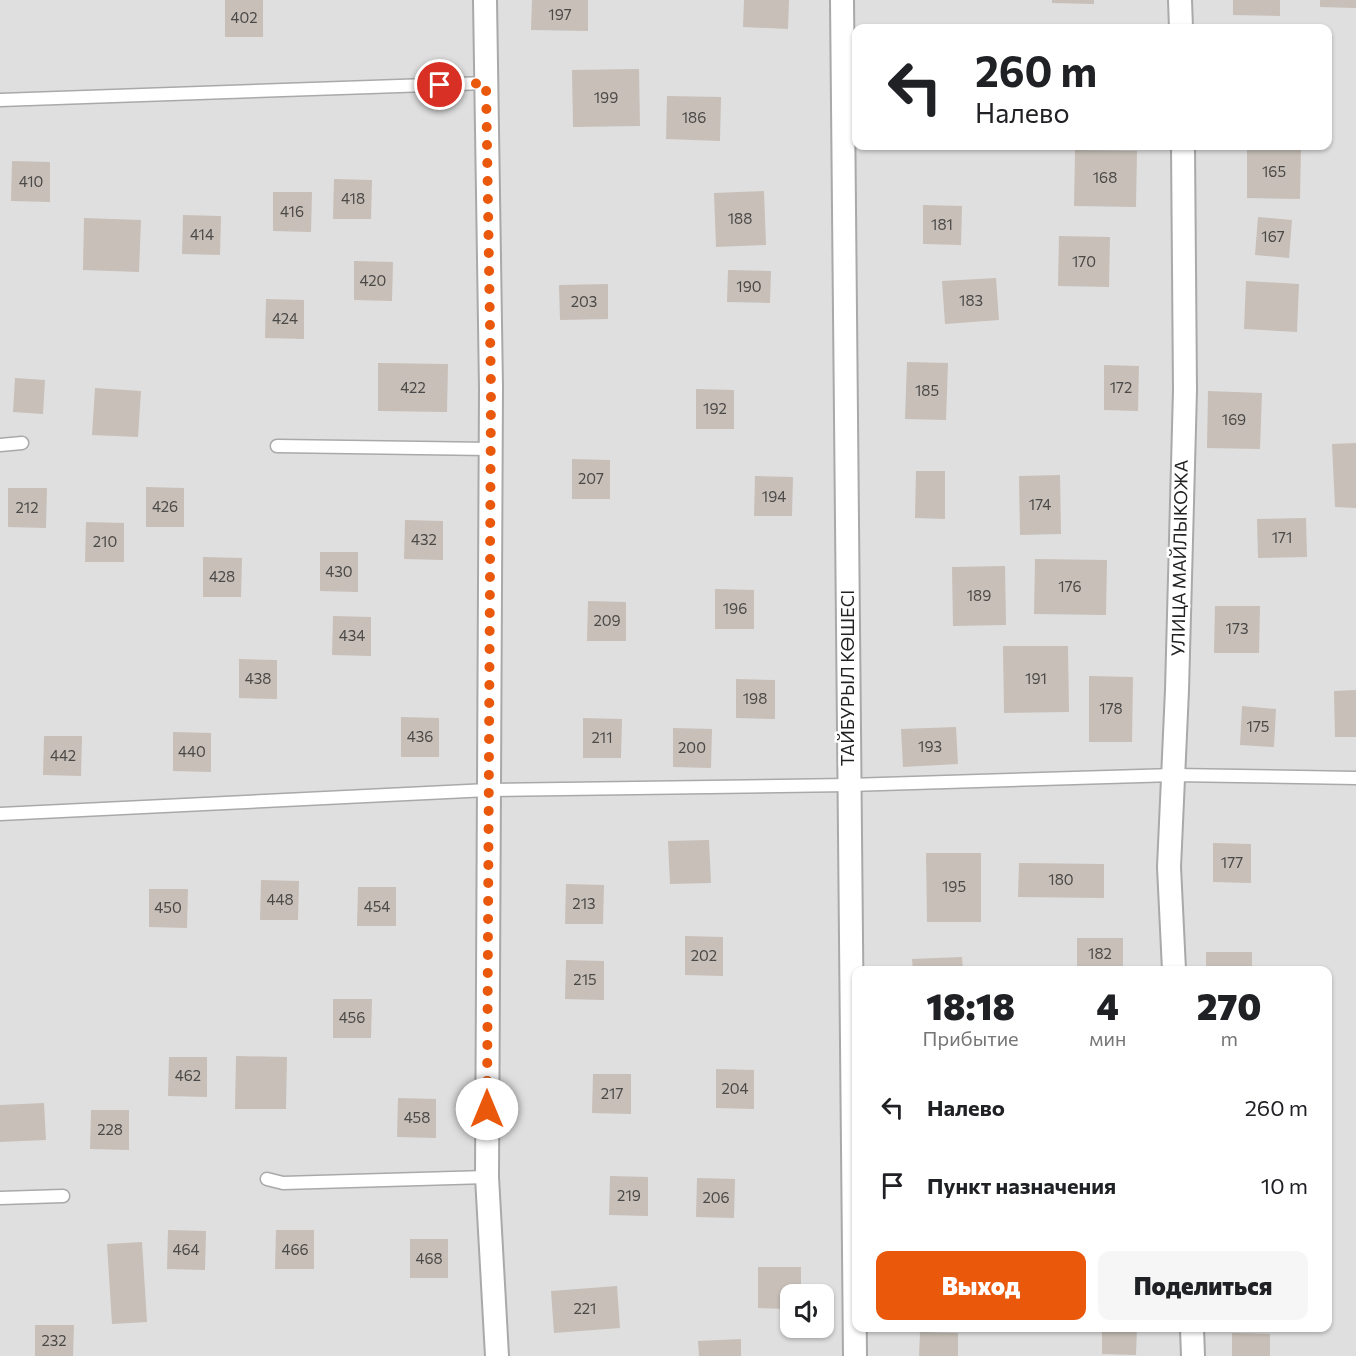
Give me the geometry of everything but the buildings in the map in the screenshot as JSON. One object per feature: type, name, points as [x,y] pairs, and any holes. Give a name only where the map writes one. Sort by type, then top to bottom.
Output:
[{"type":"street","points":[[485,0],[490,449],[487,1177],[497,1356]]},
{"type":"street","name":"ТАЙБУРЫЛ КӨШЕСІ","points":[[842,0],[852,1070]]},
{"type":"street","points":[[1180,0],[1181,24]]},
{"type":"street","name":"УЛИЦА МАЙЛЫКОЖА","points":[[1174,966],[1170,867],[1185,390],[1183,150]]},
{"type":"street","name":"ТАЙБУРЫЛ КӨШЕСІ","points":[[855,1332],[855,1356]]},
{"type":"street","points":[[1192,1332],[1193,1356]]},
{"type":"lane","points":[[0,100],[486,83]]},
{"type":"lane","points":[[0,445],[22,443]]},
{"type":"lane","points":[[277,446],[490,449]]},
{"type":"lane","points":[[0,814],[488,790],[849,785],[1174,775],[1356,778]]},
{"type":"lane","points":[[267,1179],[283,1183],[487,1177]]},
{"type":"lane","points":[[0,1198],[63,1196]]},
{"type":"shaded area","points":[[0,0],[1356,0],[1356,1356],[0,1356]]},
{"type":"route","points":[[440,85],[486,83],[491,388],[487,1109]]}]
